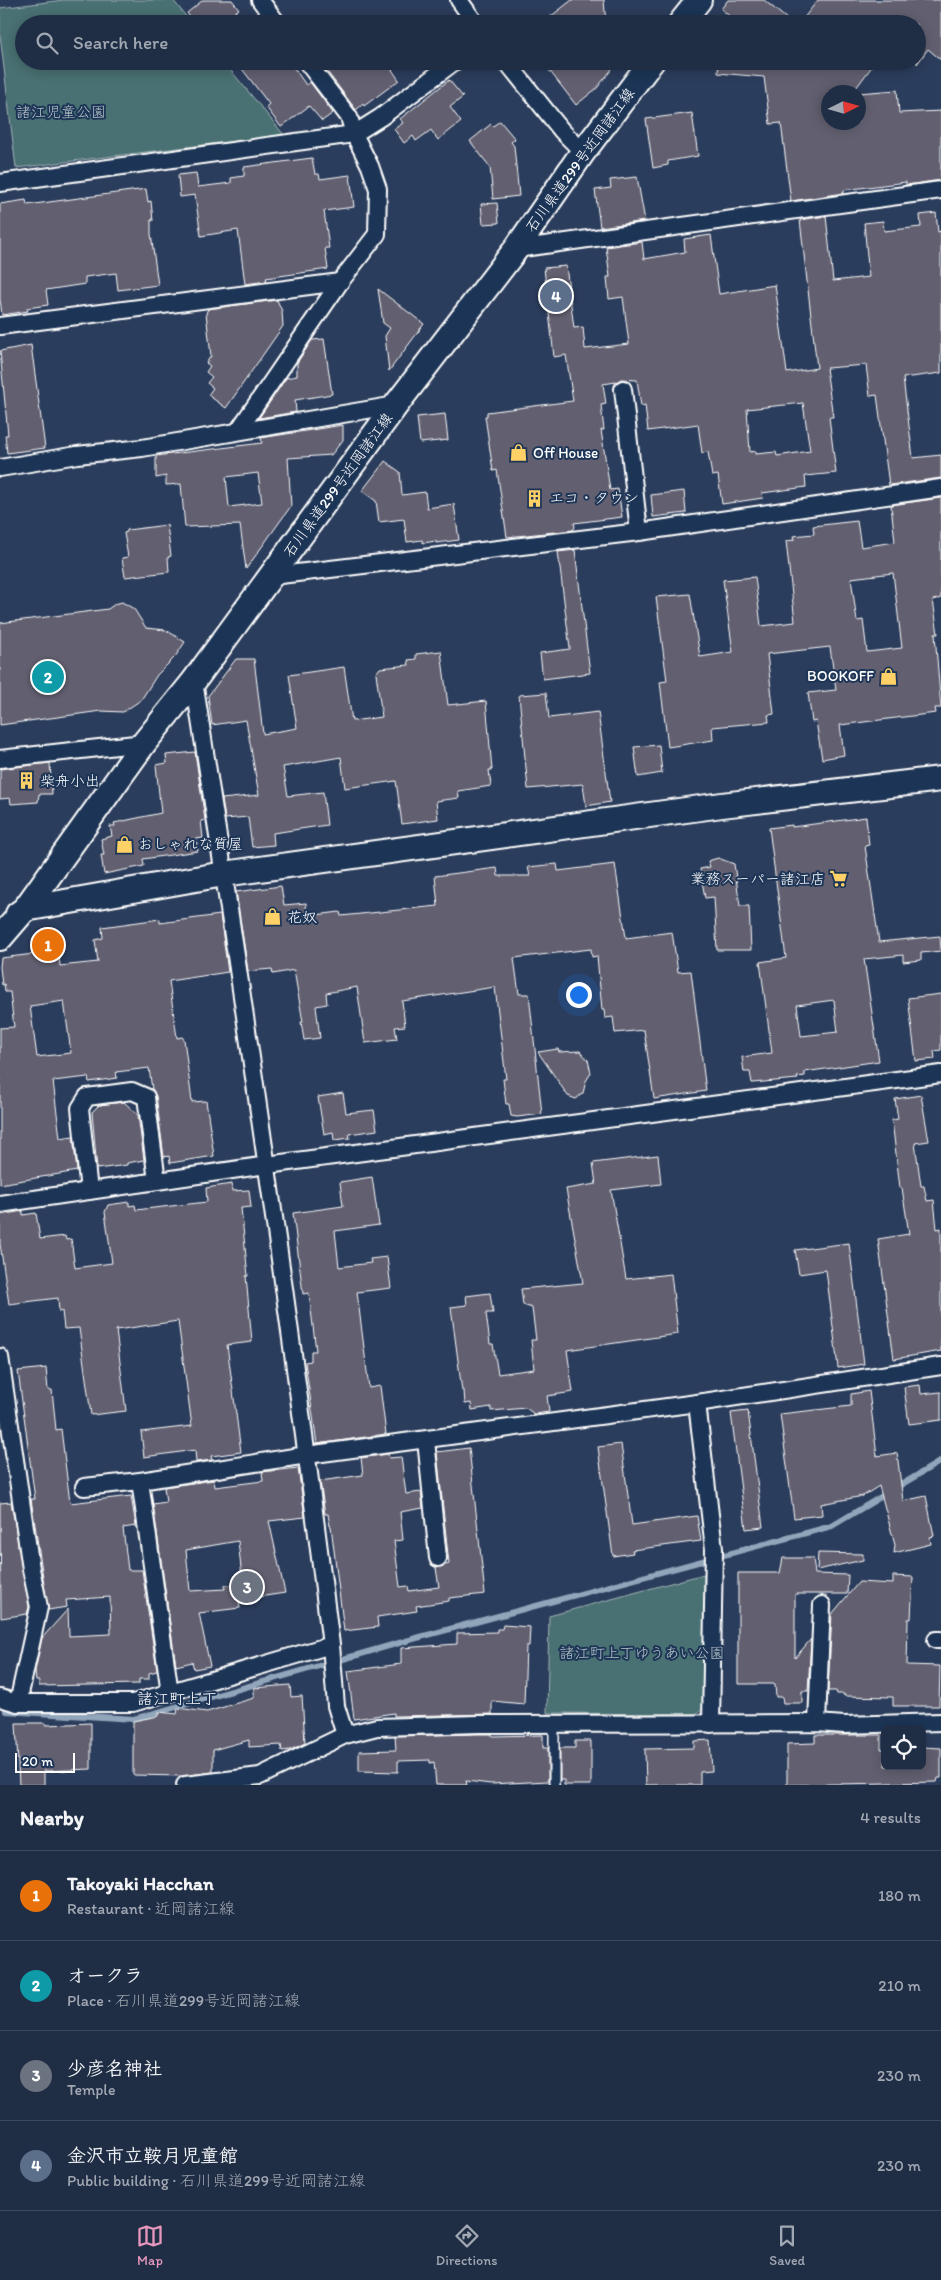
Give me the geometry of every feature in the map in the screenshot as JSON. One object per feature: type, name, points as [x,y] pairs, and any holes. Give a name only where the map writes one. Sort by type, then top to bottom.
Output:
[{"type":"main road","points":[[687,15],[699,0]]},
{"type":"main road","name":"石川県道299号近岡諸江線","points":[[0,938],[25,909],[144,743],[194,681],[396,406],[516,249],[583,152],[645,70]]},
{"type":"main road","points":[[0,926],[25,909],[224,874],[722,805],[941,779]]},
{"type":"street","points":[[260,0],[271,15]]},
{"type":"street","points":[[458,0],[469,15]]},
{"type":"street","points":[[238,431],[340,282],[377,234],[378,189],[370,166],[354,134],[349,117],[313,70]]},
{"type":"street","points":[[0,183],[354,134],[381,117],[443,70]]},
{"type":"street","points":[[513,70],[562,131],[583,152]]},
{"type":"street","points":[[516,249],[941,190]]},
{"type":"street","points":[[0,326],[340,282]]},
{"type":"street","points":[[623,389],[639,532]]},
{"type":"street","points":[[0,468],[77,455],[142,448],[396,406]]},
{"type":"street","points":[[272,576],[639,532],[941,488]]},
{"type":"street","points":[[194,681],[267,1165],[307,1455],[331,1644],[336,1706],[344,1735]]},
{"type":"street","points":[[0,759],[144,743]]},
{"type":"street","points":[[0,1204],[267,1165],[941,1074]]},
{"type":"street","points":[[90,1191],[80,1108],[87,1097],[132,1091],[146,1097],[157,1181]]},
{"type":"street","points":[[0,1357],[31,1570],[39,1606],[18,1703]]},
{"type":"street","points":[[84,1488],[140,1482],[307,1455],[697,1403],[941,1366]]},
{"type":"street","points":[[697,1403],[715,1566],[711,1724]]},
{"type":"street","points":[[426,1440],[438,1558]]},
{"type":"street","points":[[140,1482],[170,1693]]},
{"type":"street","points":[[818,1723],[822,1605]]},
{"type":"street","points":[[0,1698],[18,1703],[133,1703],[331,1644]]},
{"type":"street","points":[[185,1785],[262,1781],[344,1735],[377,1727],[941,1722]]},
{"type":"lane","points":[[554,1724],[554,1785]]},
{"type":"green space","name":"諸江児童公園","points":[[63,0],[173,0],[185,15],[15,15],[15,70],[230,70],[284,135],[16,168],[0,35],[0,8]]},
{"type":"green space","name":"諸江町上丁ゆうあい公園","points":[[704,1574],[704,1707],[696,1714],[547,1713],[549,1616]]},
{"type":"building","points":[[203,0],[232,0],[239,9],[233,15],[188,15],[187,13]]},
{"type":"building","points":[[572,0],[604,0],[605,15],[553,15]]},
{"type":"building","points":[[728,0],[764,0],[782,15],[728,15],[721,9]]},
{"type":"building","points":[[818,0],[941,0],[941,60],[928,49],[926,52],[926,15],[806,15]]},
{"type":"building","points":[[243,70],[295,70],[306,85],[310,82],[333,113],[322,121],[309,106],[281,127],[266,107],[269,104]]},
{"type":"building","points":[[326,70],[392,70],[399,80],[356,110]]},
{"type":"building","points":[[549,70],[611,70],[597,88],[576,105]]},
{"type":"building","points":[[718,70],[869,70],[858,85],[821,85],[821,130],[866,130],[866,92],[897,90],[899,113],[941,111],[941,180],[906,185],[906,182],[844,190],[844,193],[791,201],[781,123],[770,124],[764,77],[718,73]]},
{"type":"building","points":[[449,80],[463,97],[450,107],[461,122],[438,140],[431,130],[416,141],[413,136],[404,143],[394,129],[403,123],[400,119]]},
{"type":"building","points":[[692,113],[698,156],[668,161],[668,165],[653,168],[646,119]]},
{"type":"building","points":[[500,121],[515,139],[511,142],[514,146],[519,196],[493,199],[490,167],[470,141],[491,124],[493,126]]},
{"type":"building","points":[[312,158],[315,174],[319,174],[320,179],[350,175],[354,207],[324,211],[329,248],[325,248],[328,269],[266,278],[267,281],[245,284],[238,230],[201,236],[195,195],[180,197],[178,175],[196,173],[198,187],[231,183],[231,178],[244,176],[244,167]]},
{"type":"building","points":[[637,177],[645,221],[600,227],[595,190],[611,188],[610,180]]},
{"type":"building","points":[[146,189],[148,202],[151,201],[153,221],[151,220],[151,234],[158,285],[118,290],[116,273],[85,277],[85,284],[46,290],[48,305],[27,308],[28,311],[2,315],[0,299],[0,204],[26,200],[27,205]]},
{"type":"building","points":[[497,203],[499,223],[483,224],[481,204]]},
{"type":"building","points":[[936,213],[938,232],[941,231],[941,373],[903,378],[913,458],[941,455],[941,478],[889,485],[877,395],[870,396],[866,365],[826,368],[833,417],[829,417],[836,473],[805,476],[806,487],[762,493],[763,498],[722,504],[718,475],[712,476],[708,452],[702,453],[698,424],[648,431],[645,405],[641,406],[637,380],[621,379],[616,382],[603,384],[606,404],[601,405],[604,430],[601,430],[610,490],[618,489],[622,517],[574,523],[575,527],[573,530],[507,537],[497,470],[493,471],[485,416],[487,416],[487,412],[573,401],[566,355],[554,357],[544,268],[566,266],[574,328],[583,327],[585,349],[629,344],[623,297],[609,299],[607,277],[610,277],[606,247],[642,242],[644,259],[685,252],[684,239],[711,235],[719,294],[775,285],[787,373],[817,368],[800,220],[826,216],[833,281],[869,277],[864,223],[883,221],[884,231],[921,227],[920,215]],"holes":[[[803,403],[810,451],[777,456],[776,452],[756,454],[756,451],[750,452],[747,409]]]},
{"type":"building","points":[[378,289],[424,324],[389,371],[385,336],[390,328],[383,323]]},
{"type":"building","points":[[277,300],[282,311],[283,326],[226,408],[208,395],[213,388],[207,383],[212,377],[206,372],[210,366],[206,363],[211,356],[206,313],[208,309]]},
{"type":"building","points":[[324,339],[332,394],[295,400],[296,412],[259,418],[286,378],[297,376],[297,363],[312,340]]},
{"type":"building","points":[[31,345],[45,448],[7,453],[5,435],[8,435],[0,351]]},
{"type":"building","points":[[445,414],[448,440],[420,443],[417,417]]},
{"type":"building","points":[[343,425],[343,440],[331,455],[288,458],[291,506],[246,569],[240,525],[185,527],[181,484],[166,485],[166,476],[156,478],[156,456],[262,443],[261,438]],"holes":[[[258,473],[262,503],[229,507],[226,477]]]},
{"type":"building","points":[[385,461],[400,472],[402,495],[425,492],[427,508],[454,504],[459,540],[436,543],[436,541],[423,543],[422,540],[407,542],[404,519],[379,522],[376,501],[362,491]]},
{"type":"building","points":[[684,491],[686,513],[653,517],[651,495]]},
{"type":"building","points":[[941,498],[941,598],[933,600],[938,634],[935,634],[941,708],[935,708],[936,713],[840,725],[844,755],[822,759],[816,721],[812,722],[808,693],[836,690],[830,647],[767,654],[774,714],[768,715],[769,722],[712,727],[713,740],[668,747],[660,682],[667,681],[656,597],[690,594],[700,657],[733,652],[723,580],[755,577],[761,626],[795,622],[786,541],[794,540],[793,536],[814,534],[813,526],[857,521],[861,547],[895,542],[891,505]],"holes":[[[893,573],[902,648],[867,652],[863,620],[857,621],[851,578]]]},
{"type":"building","points":[[167,525],[171,556],[168,557],[169,572],[125,577],[122,558],[128,557],[124,533],[127,530]]},
{"type":"building","points":[[575,550],[590,673],[543,679],[540,653],[570,649],[558,552]]},
{"type":"building","points":[[122,602],[134,609],[146,628],[166,630],[185,642],[175,657],[157,675],[141,700],[123,712],[101,711],[0,725],[0,623],[108,609]]},
{"type":"building","points":[[441,651],[448,705],[486,701],[492,770],[489,770],[491,786],[458,791],[459,798],[436,801],[438,819],[402,824],[396,781],[345,788],[341,757],[283,767],[288,796],[323,792],[327,825],[273,833],[274,845],[252,847],[248,817],[225,819],[222,799],[259,795],[246,720],[212,725],[208,696],[236,659],[254,659],[263,734],[297,728],[289,675],[344,667],[352,721],[382,717],[376,673],[380,668],[409,665],[408,660],[416,659],[416,654]]},
{"type":"building","points":[[546,693],[549,718],[598,712],[610,802],[586,806],[583,784],[528,789],[519,695]]},
{"type":"building","points":[[659,745],[662,773],[638,777],[634,747]]},
{"type":"building","points":[[195,752],[205,820],[201,821],[203,838],[196,839],[198,851],[143,859],[144,866],[104,874],[101,855],[104,855],[101,839],[112,836],[110,826],[115,826],[114,823],[161,813],[156,765],[167,763],[166,755]]},
{"type":"building","name":"柴舟小出","points":[[50,763],[52,794],[39,794],[38,802],[11,804],[10,798],[0,799],[0,769]]},
{"type":"building","points":[[866,817],[869,845],[865,846],[879,942],[940,936],[941,951],[921,953],[921,960],[903,962],[903,955],[864,959],[879,1061],[805,1072],[805,1076],[797,1077],[798,1079],[752,1083],[750,1072],[744,1072],[742,1057],[772,1053],[760,962],[786,958],[769,828],[792,825],[792,827]],"holes":[[[834,1000],[838,1032],[801,1036],[797,1005]]]},
{"type":"building","points":[[718,858],[734,864],[740,906],[749,906],[751,950],[717,950],[714,897],[705,898],[700,869],[710,867],[708,861]]},
{"type":"building","points":[[557,864],[558,871],[615,864],[626,938],[672,932],[678,972],[691,971],[706,1091],[654,1099],[644,1030],[615,1033],[613,1017],[605,1018],[604,1010],[602,1010],[597,956],[592,957],[591,949],[514,958],[519,994],[529,994],[542,1114],[517,1117],[511,1116],[509,1104],[506,1104],[503,1079],[506,1079],[495,987],[402,1001],[405,1026],[395,1027],[397,1039],[365,1043],[357,987],[326,993],[327,1004],[316,1006],[320,1038],[304,1040],[301,1022],[303,1022],[294,970],[273,974],[272,969],[248,971],[236,892],[281,886],[284,905],[306,903],[307,916],[340,912],[341,916],[438,906],[435,876],[497,868],[498,876],[530,876],[528,867]]},
{"type":"building","points":[[220,915],[228,972],[169,981],[177,1038],[182,1037],[184,1039],[192,1102],[206,1101],[214,1156],[170,1163],[169,1156],[164,1157],[156,1096],[152,1089],[149,1068],[116,1072],[117,1078],[89,1082],[88,1077],[53,1081],[60,1138],[73,1136],[77,1171],[0,1184],[0,1028],[14,1027],[10,992],[5,992],[4,984],[2,985],[1,958],[34,954],[33,939],[57,935],[60,966],[98,962],[95,940],[103,938],[102,927],[160,919],[160,923]],"holes":[[[64,1001],[71,1053],[37,1057],[30,1006]]]},
{"type":"building","points":[[941,994],[941,1050],[934,1051],[935,1059],[916,1061],[908,998]]},
{"type":"building","points":[[558,1049],[559,1052],[580,1051],[588,1060],[591,1073],[586,1081],[583,1093],[576,1099],[568,1096],[538,1052]]},
{"type":"building","points":[[343,1093],[346,1113],[374,1110],[377,1130],[349,1134],[350,1138],[334,1140],[333,1132],[324,1134],[318,1097]]},
{"type":"building","points":[[921,1095],[929,1141],[915,1143],[921,1186],[924,1186],[927,1201],[934,1200],[937,1229],[941,1228],[941,1351],[894,1359],[878,1239],[909,1234],[902,1188],[900,1188],[892,1120],[898,1119],[895,1099]]},
{"type":"building","points":[[124,1102],[138,1115],[144,1160],[127,1163],[127,1165],[97,1169],[92,1112],[99,1105]]},
{"type":"building","points":[[658,1155],[661,1184],[611,1190],[626,1279],[671,1274],[678,1334],[567,1350],[573,1392],[547,1396],[549,1412],[534,1414],[526,1408],[491,1411],[491,1407],[472,1410],[471,1403],[465,1404],[464,1391],[462,1391],[451,1307],[467,1305],[466,1296],[490,1293],[493,1313],[486,1313],[490,1344],[493,1344],[498,1374],[534,1369],[531,1340],[536,1340],[532,1308],[523,1305],[521,1289],[583,1283],[566,1189],[596,1184],[593,1163]]},
{"type":"building","points":[[372,1177],[379,1225],[335,1231],[339,1267],[371,1263],[370,1259],[387,1257],[391,1288],[357,1292],[369,1388],[380,1386],[386,1434],[317,1444],[305,1362],[311,1361],[311,1351],[316,1351],[309,1293],[303,1294],[293,1213],[343,1206],[340,1182]]},
{"type":"building","points":[[232,1184],[233,1191],[249,1190],[251,1207],[241,1208],[252,1342],[227,1345],[241,1452],[211,1456],[212,1460],[196,1462],[195,1450],[144,1457],[141,1432],[192,1426],[178,1321],[116,1330],[126,1411],[91,1415],[79,1328],[64,1329],[62,1311],[59,1312],[58,1298],[9,1304],[0,1244],[0,1215],[23,1211],[23,1215],[36,1213],[40,1239],[65,1236],[66,1240],[71,1239],[75,1268],[112,1263],[105,1212],[108,1205],[129,1202],[129,1206],[135,1205],[136,1210],[207,1202],[206,1188]]},
{"type":"building","points":[[849,1243],[864,1364],[838,1368],[826,1270],[799,1274],[795,1250]]},
{"type":"building","points":[[46,1368],[48,1390],[52,1390],[56,1430],[61,1429],[70,1503],[131,1496],[136,1526],[123,1528],[128,1570],[142,1570],[157,1671],[149,1673],[149,1679],[139,1679],[139,1684],[39,1686],[39,1681],[36,1681],[35,1671],[42,1638],[68,1609],[69,1636],[111,1634],[110,1597],[66,1600],[67,1607],[48,1610],[31,1499],[35,1499],[18,1371]]},
{"type":"building","points":[[920,1385],[921,1394],[941,1392],[941,1420],[909,1424],[904,1387]]},
{"type":"building","points":[[869,1391],[877,1456],[897,1453],[903,1501],[926,1496],[934,1536],[930,1537],[931,1544],[894,1553],[895,1545],[879,1486],[863,1496],[821,1504],[822,1515],[794,1518],[780,1414],[851,1406],[851,1394]]},
{"type":"building","points":[[748,1411],[763,1527],[746,1529],[731,1413]]},
{"type":"building","points":[[621,1444],[632,1525],[697,1516],[701,1541],[632,1550],[633,1553],[613,1556],[598,1447]]},
{"type":"building","points":[[469,1448],[485,1594],[449,1598],[449,1601],[416,1606],[417,1611],[377,1617],[378,1627],[344,1631],[331,1526],[328,1514],[325,1514],[320,1481],[363,1475],[361,1458],[388,1454],[389,1458],[401,1457],[406,1494],[421,1492],[423,1508],[400,1512],[403,1540],[394,1541],[400,1587],[408,1586],[409,1591],[439,1587],[436,1568],[449,1564],[437,1452]]},
{"type":"building","points":[[298,1468],[305,1517],[269,1521],[285,1593],[239,1600],[240,1608],[199,1613],[210,1666],[194,1669],[192,1662],[176,1666],[153,1504],[166,1502],[164,1487],[214,1480],[215,1487],[263,1481],[262,1472]],"holes":[[[238,1541],[242,1577],[239,1578],[240,1584],[224,1585],[225,1589],[190,1591],[186,1550]]]},
{"type":"building","points":[[11,1502],[29,1607],[27,1614],[1,1618],[0,1503]]},
{"type":"building","points":[[818,1553],[863,1554],[863,1560],[817,1570]]},
{"type":"building","points":[[783,1558],[813,1558],[815,1574],[848,1575],[847,1594],[795,1594],[795,1658],[811,1639],[808,1691],[802,1691],[802,1703],[783,1703],[782,1697],[776,1697],[775,1685],[773,1684],[738,1684],[738,1573],[780,1573]]},
{"type":"building","points":[[893,1576],[913,1577],[911,1619],[908,1619],[907,1665],[940,1666],[939,1706],[893,1706],[893,1697],[844,1696],[844,1694],[837,1694],[836,1691],[828,1691],[832,1614],[859,1582],[893,1584]]},
{"type":"building","points":[[503,1625],[530,1627],[529,1646],[526,1646],[524,1704],[492,1701],[492,1714],[394,1716],[394,1713],[354,1719],[348,1671],[401,1664],[401,1648],[457,1644],[457,1633],[497,1632],[497,1629],[502,1629]]},
{"type":"building","points":[[290,1685],[291,1697],[302,1696],[305,1743],[290,1750],[282,1751],[281,1745],[249,1747],[249,1740],[213,1750],[213,1772],[181,1776],[133,1775],[133,1721],[159,1716],[159,1712],[177,1714],[178,1708],[207,1712],[254,1698],[254,1688]]},
{"type":"building","points":[[16,1723],[46,1723],[46,1725],[91,1723],[91,1769],[44,1771],[44,1785],[19,1785]]},
{"type":"building","points":[[492,1734],[492,1736],[543,1735],[543,1748],[548,1748],[548,1781],[491,1784],[466,1781],[467,1785],[436,1785],[434,1762],[430,1763],[430,1760],[398,1761],[398,1772],[359,1771],[359,1751],[396,1750],[395,1736]]},
{"type":"building","points":[[815,1735],[881,1735],[881,1770],[926,1770],[926,1747],[941,1748],[941,1778],[938,1778],[937,1782],[787,1785],[787,1744],[815,1743]]},
{"type":"building","points":[[710,1740],[712,1771],[700,1772],[700,1785],[646,1785],[645,1749],[694,1748],[694,1741]]},
{"type":"building","points":[[575,1741],[591,1741],[591,1785],[564,1785],[564,1780],[560,1780],[560,1748],[575,1748]]},
{"type":"waterway","points":[[6,1711],[134,1719],[413,1639],[832,1526],[941,1461]]},
{"type":"place","name":"金沢市立鞍月児童館","points":[[556,296]]},
{"type":"place","name":"Off House","points":[[519,453]]},
{"type":"place","name":"エコ・タウン","points":[[535,498]]},
{"type":"place","name":"BOOKOFF","points":[[888,676]]},
{"type":"place","name":"オークラ","points":[[48,677]]},
{"type":"place","name":"柴舟小出","points":[[26,781]]},
{"type":"place","name":"おしゃれな質屋","points":[[124,844]]},
{"type":"place","name":"業務スーパー諸江店","points":[[839,879]]},
{"type":"place","name":"花奴","points":[[273,917]]},
{"type":"place","name":"Takoyaki Hacchan","points":[[48,945]]},
{"type":"place","name":"少彦名神社","points":[[247,1587]]},
{"type":"district","name":"諸江町上丁","points":[[177,1698]]}]
